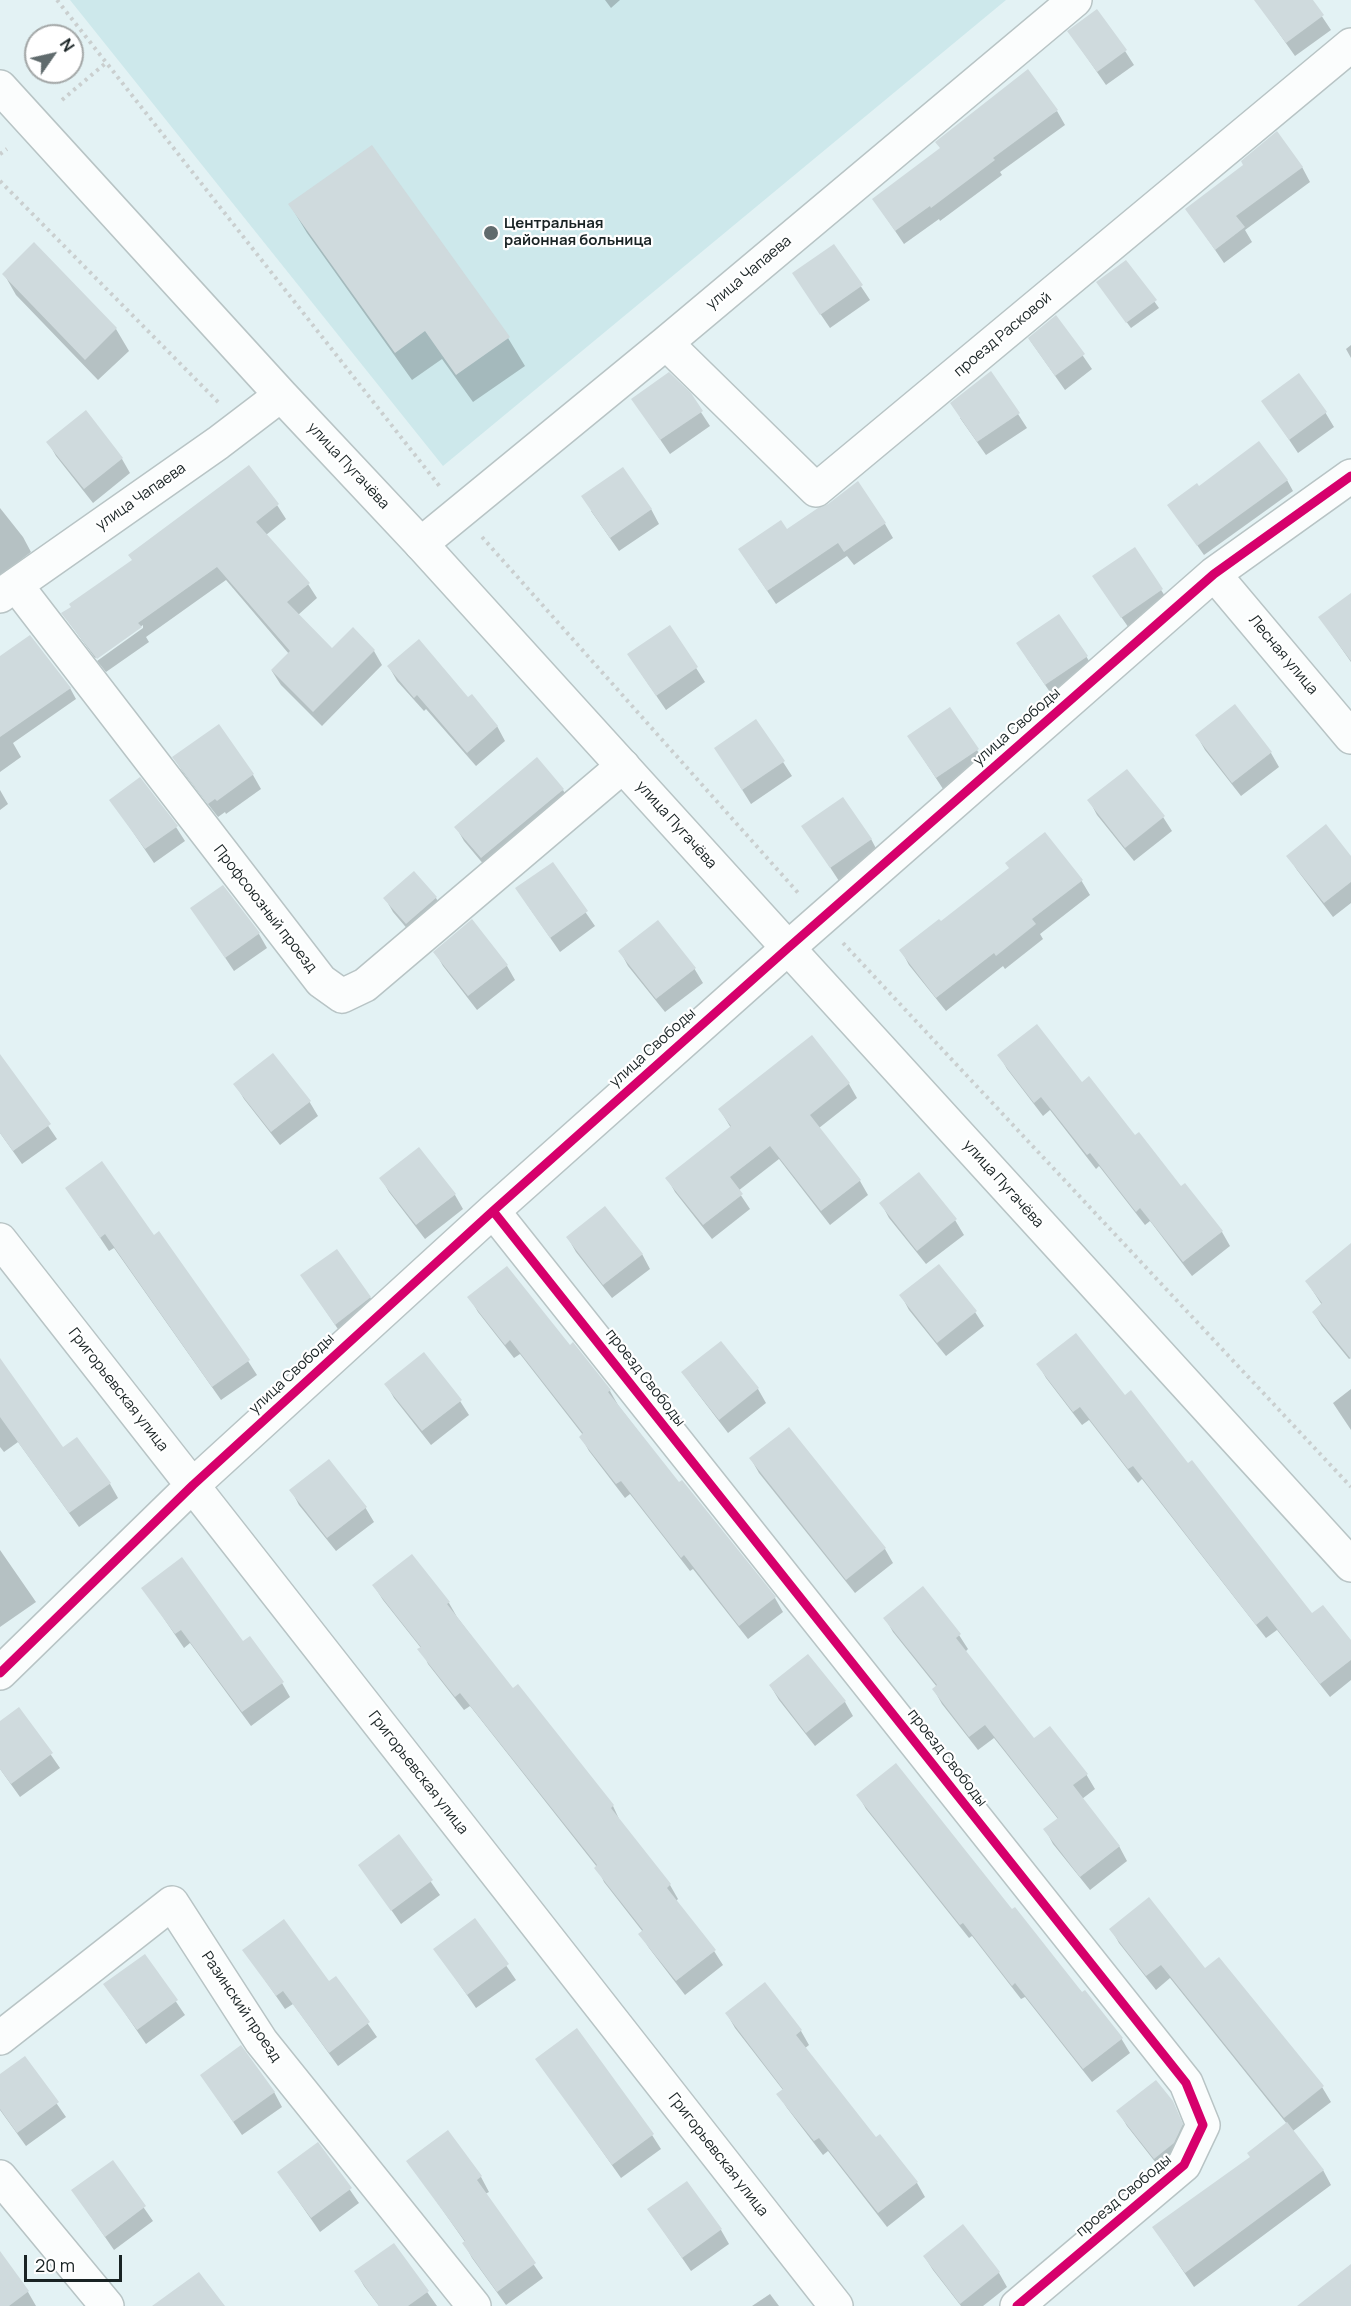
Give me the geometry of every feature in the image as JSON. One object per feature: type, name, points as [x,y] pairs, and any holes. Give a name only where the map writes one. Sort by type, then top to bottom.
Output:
[{"type":"street","name":"улица Чапаева","points":[[421,544],[666,343],[1075,0]]},
{"type":"street","name":"проезд Расковой","points":[[666,343],[816,490],[1351,45]]},
{"type":"street","name":"улица Пугачёва","points":[[0,87],[280,395],[421,544],[1351,1565]]},
{"type":"street","name":"улица Чапаева","points":[[8,591],[280,395]]},
{"type":"street","name":"улица Свободы","points":[[0,1673],[194,1485],[493,1211],[788,948],[1214,574],[1351,476]]},
{"type":"street","name":"Лесная улица","points":[[1214,574],[1351,737]]},
{"type":"street","name":"Профсоюзный проезд","points":[[8,591],[321,981],[342,996],[365,984],[623,766]]},
{"type":"street","name":"проезд Свободы","points":[[493,1211],[1186,2083],[1203,2125],[1184,2165],[1017,2306]]},
{"type":"street","name":"Григорьевская улица","points":[[0,1240],[836,2306]]},
{"type":"street","name":"Разинский проезд","points":[[0,2038],[172,1903],[261,2041],[474,2306]]},
{"type":"street","points":[[0,2177],[107,2306]]},
{"type":"path","points":[[57,0],[460,512],[821,919],[1351,1487]]},
{"type":"path","points":[[62,100],[107,62]]},
{"type":"path","points":[[0,154],[7,149]]},
{"type":"path","points":[[0,181],[241,425]]},
{"type":"shaded area","name":"Центральная районная больница","points":[[70,0],[1006,0],[443,466]]},
{"type":"building","points":[[1254,0],[1313,0],[1324,15],[1286,43]]},
{"type":"building","points":[[1097,9],[1127,50],[1097,72],[1067,31]]},
{"type":"building","points":[[1028,69],[1058,110],[931,208],[930,206],[895,231],[872,199],[940,148],[935,142]]},
{"type":"building","points":[[1277,131],[1303,167],[1236,216],[1245,227],[1215,250],[1185,209],[1243,165],[1241,161]]},
{"type":"building","points":[[372,145],[510,337],[456,375],[425,331],[395,353],[288,204]]},
{"type":"building","points":[[34,242],[117,328],[85,360],[2,274]]},
{"type":"building","points":[[834,244],[863,285],[820,315],[792,273]]},
{"type":"building","points":[[1126,260],[1157,300],[1126,323],[1096,282]]},
{"type":"building","points":[[1056,315],[1085,354],[1055,376],[1028,338]]},
{"type":"building","points":[[991,371],[1020,413],[977,442],[950,403]]},
{"type":"building","points":[[669,372],[691,393],[703,411],[660,440],[631,399]]},
{"type":"building","points":[[1299,373],[1327,412],[1289,440],[1261,401]]},
{"type":"building","points":[[86,410],[123,458],[84,489],[46,442]]},
{"type":"building","points":[[1259,441],[1288,480],[1197,546],[1167,505],[1197,483],[1199,486]]},
{"type":"building","points":[[249,465],[279,504],[256,522],[310,583],[287,602],[332,648],[353,627],[375,650],[313,712],[271,670],[290,651],[217,567],[138,623],[142,627],[97,659],[61,613],[71,607],[69,604],[132,560],[128,555]]},
{"type":"building","points":[[623,467],[652,509],[610,538],[581,496]]},
{"type":"building","points":[[858,481],[886,523],[844,552],[838,543],[767,591],[738,549],[781,520],[787,529],[828,504]]},
{"type":"building","points":[[1135,547],[1163,589],[1121,618],[1092,576]]},
{"type":"building","points":[[1351,593],[1351,661],[1318,617]]},
{"type":"building","points":[[1059,614],[1088,656],[1045,685],[1016,643]]},
{"type":"building","points":[[670,625],[698,667],[656,696],[627,654]]},
{"type":"building","points":[[30,635],[71,688],[0,737],[0,656]]},
{"type":"building","points":[[419,639],[468,697],[472,694],[498,726],[467,753],[417,695],[414,698],[387,666]]},
{"type":"building","points":[[1235,704],[1272,752],[1232,783],[1195,735]]},
{"type":"building","points":[[950,707],[979,749],[936,778],[907,736]]},
{"type":"building","points":[[756,719],[785,761],[742,790],[714,748]]},
{"type":"building","points":[[219,724],[254,774],[217,801],[215,799],[208,804],[172,757]]},
{"type":"building","points":[[537,757],[564,789],[481,858],[454,827]]},
{"type":"building","points":[[1127,769],[1165,816],[1125,848],[1087,800]]},
{"type":"building","points":[[140,777],[178,826],[145,849],[109,800]]},
{"type":"building","points":[[843,797],[872,839],[830,868],[801,826]]},
{"type":"building","points":[[1326,824],[1351,856],[1351,882],[1324,903],[1286,856]]},
{"type":"building","points":[[1045,832],[1083,880],[1032,919],[1036,924],[996,956],[994,953],[936,998],[899,950],[939,919],[941,921],[1009,868],[1005,863]]},
{"type":"building","points":[[553,862],[588,911],[550,938],[515,888]]},
{"type":"building","points":[[414,871],[437,897],[406,924],[383,898]]},
{"type":"building","points":[[223,885],[260,933],[225,958],[190,908]]},
{"type":"building","points":[[472,919],[508,965],[468,996],[433,952]]},
{"type":"building","points":[[658,920],[696,968],[656,999],[618,951]]},
{"type":"building","points":[[1037,1024],[1082,1082],[1089,1076],[1135,1135],[1139,1132],[1181,1186],[1185,1183],[1223,1231],[1183,1262],[1140,1208],[1136,1212],[1090,1153],[1087,1155],[1041,1097],[1034,1103],[997,1055]]},
{"type":"building","points":[[812,1035],[850,1083],[810,1115],[861,1180],[821,1211],[770,1146],[730,1177],[743,1194],[703,1225],[665,1178],[731,1126],[718,1109]]},
{"type":"building","points":[[273,1053],[311,1101],[271,1132],[233,1084]]},
{"type":"building","points":[[0,1054],[51,1124],[13,1151],[0,1133]]},
{"type":"building","points":[[419,1147],[456,1194],[416,1225],[379,1178]]},
{"type":"building","points":[[102,1161],[154,1235],[159,1231],[250,1360],[212,1387],[105,1234],[100,1238],[65,1188]]},
{"type":"building","points":[[919,1172],[957,1219],[917,1251],[879,1203]]},
{"type":"building","points":[[605,1206],[643,1254],[603,1285],[566,1237]]},
{"type":"building","points":[[1351,1243],[1351,1359],[1312,1312],[1322,1303],[1305,1281]]},
{"type":"building","points":[[337,1249],[371,1297],[335,1325],[300,1275]]},
{"type":"building","points":[[939,1264],[977,1311],[937,1343],[899,1295]]},
{"type":"building","points":[[507,1266],[570,1345],[573,1342],[611,1390],[608,1392],[679,1482],[682,1480],[776,1597],[739,1626],[684,1555],[681,1558],[621,1481],[616,1484],[579,1437],[583,1433],[510,1340],[505,1345],[467,1297]]},
{"type":"building","points":[[1076,1333],[1125,1395],[1131,1390],[1188,1463],[1192,1460],[1312,1613],[1323,1605],[1351,1640],[1351,1660],[1320,1684],[1267,1616],[1256,1625],[1133,1466],[1128,1469],[1080,1407],[1073,1412],[1036,1364]]},
{"type":"building","points":[[721,1341],[759,1388],[719,1420],[681,1372]]},
{"type":"building","points":[[424,1352],[462,1400],[422,1431],[384,1384]]},
{"type":"building","points":[[0,1358],[63,1447],[77,1437],[111,1483],[69,1513],[0,1417]]},
{"type":"building","points":[[789,1427],[886,1548],[846,1580],[749,1458]]},
{"type":"building","points":[[329,1459],[367,1507],[327,1538],[289,1490]]},
{"type":"building","points":[[412,1554],[450,1602],[447,1604],[513,1688],[518,1684],[614,1805],[611,1808],[671,1884],[667,1888],[716,1950],[676,1981],[638,1934],[643,1930],[594,1868],[597,1865],[460,1693],[455,1697],[417,1649],[421,1647],[372,1585]]},
{"type":"building","points":[[182,1557],[243,1641],[250,1636],[284,1682],[242,1712],[181,1630],[175,1634],[141,1588]]},
{"type":"building","points":[[923,1586],[961,1634],[956,1638],[1034,1738],[1050,1726],[1088,1774],[1073,1785],[1120,1846],[1080,1877],[1043,1829],[1058,1818],[985,1725],[969,1737],[932,1689],[937,1685],[883,1618]]},
{"type":"building","points":[[808,1654],[846,1701],[806,1733],[769,1685]]},
{"type":"building","points":[[19,1707],[53,1753],[11,1784],[0,1769],[0,1721]]},
{"type":"building","points":[[896,1763],[1012,1909],[1015,1907],[1082,1992],[1085,1990],[1123,2038],[1083,2069],[1015,1983],[1012,1986],[963,1923],[960,1925],[856,1795]]},
{"type":"building","points":[[399,1834],[433,1880],[391,1911],[358,1865]]},
{"type":"building","points":[[1149,1897],[1205,1968],[1219,1957],[1324,2086],[1284,2118],[1161,1965],[1146,1976],[1109,1929]]},
{"type":"building","points":[[475,1918],[509,1964],[467,1995],[433,1949]]},
{"type":"building","points":[[284,1919],[329,1981],[336,1976],[370,2022],[329,2053],[283,1991],[276,1996],[242,1950]]},
{"type":"building","points":[[145,1954],[178,2000],[137,2030],[103,1984]]},
{"type":"building","points":[[765,1982],[802,2030],[796,2035],[876,2137],[880,2134],[918,2182],[878,2213],[819,2138],[814,2141],[776,2094],[783,2089],[725,2013]]},
{"type":"building","points":[[577,2028],[654,2134],[612,2165],[535,2059]]},
{"type":"building","points":[[241,2045],[275,2092],[233,2122],[200,2075]]},
{"type":"building","points":[[25,2056],[59,2102],[17,2133],[0,2109],[0,2074]]},
{"type":"building","points":[[1156,2080],[1173,2101],[1183,2124],[1174,2143],[1154,2159],[1116,2111]]},
{"type":"building","points":[[1287,2122],[1324,2170],[1185,2273],[1152,2227],[1250,2157],[1247,2153]]},
{"type":"building","points":[[448,2130],[482,2176],[477,2180],[536,2263],[497,2292],[462,2243],[465,2241],[406,2161]]},
{"type":"building","points":[[318,2142],[352,2188],[311,2218],[277,2172]]},
{"type":"building","points":[[113,2160],[146,2206],[105,2237],[71,2190]]},
{"type":"building","points":[[687,2181],[722,2229],[682,2258],[647,2209]]},
{"type":"building","points":[[963,2224],[1000,2272],[960,2304],[923,2256]]},
{"type":"building","points":[[394,2243],[429,2291],[408,2306],[379,2306],[354,2271]]},
{"type":"building","points":[[0,2251],[29,2291],[9,2306],[0,2306]]},
{"type":"building","points":[[1351,2264],[1351,2306],[1297,2306]]},
{"type":"building","points":[[199,2272],[225,2306],[152,2306]]},
{"type":"cycle path","points":[[0,1673],[193,1485],[493,1211],[788,948],[1214,574],[1351,476]]},
{"type":"cycle path","points":[[493,1211],[1186,2083],[1203,2125],[1184,2165],[1017,2306]]},
{"type":"place","name":"Центральная районная больница","points":[[491,233]]}]
